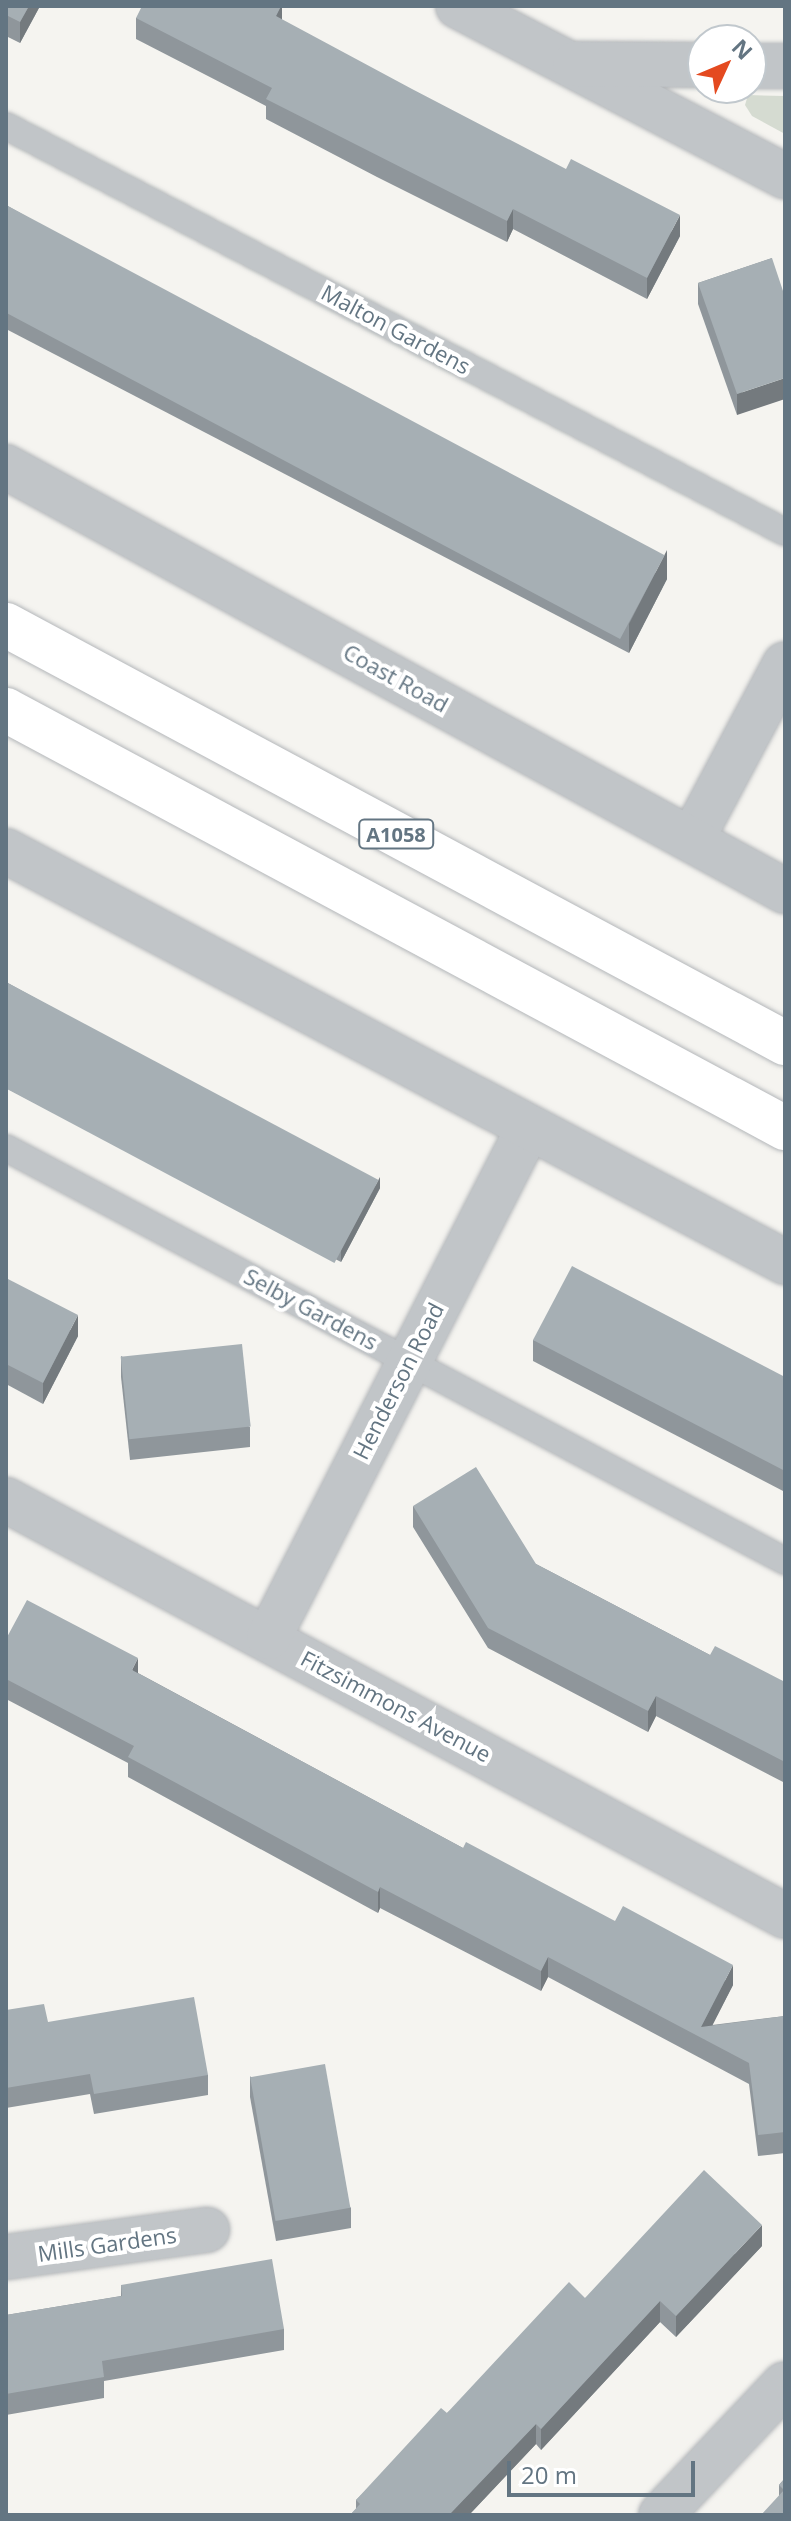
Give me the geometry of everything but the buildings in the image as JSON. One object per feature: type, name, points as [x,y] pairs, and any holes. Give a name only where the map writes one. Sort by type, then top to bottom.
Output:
[{"type":"highway","name":"A1058","points":[[6,625],[785,1043]]},
{"type":"highway","points":[[6,710],[785,1128]]},
{"type":"street","points":[[458,6],[564,64],[785,176]]},
{"type":"street","points":[[564,64],[687,65]]},
{"type":"street","name":"Coast Road","points":[[6,467],[785,891]]},
{"type":"street","points":[[692,839],[785,664]]},
{"type":"street","points":[[6,851],[785,1262]]},
{"type":"street","name":"Henderson Road","points":[[269,1637],[529,1127]]},
{"type":"street","name":"Fitzsimmons Avenue","points":[[6,1500],[269,1637],[785,1916]]},
{"type":"street","name":"Mills Gardens","points":[[6,2257],[207,2230]]},
{"type":"street","points":[[661,2515],[785,2384]]},
{"type":"lane","name":"Malton Gardens","points":[[6,126],[785,532]]},
{"type":"lane","name":"Selby Gardens","points":[[6,1148],[785,1561]]},
{"type":"shaded area","points":[[767,96],[785,96],[785,134],[752,116],[745,105],[767,104]]}]
